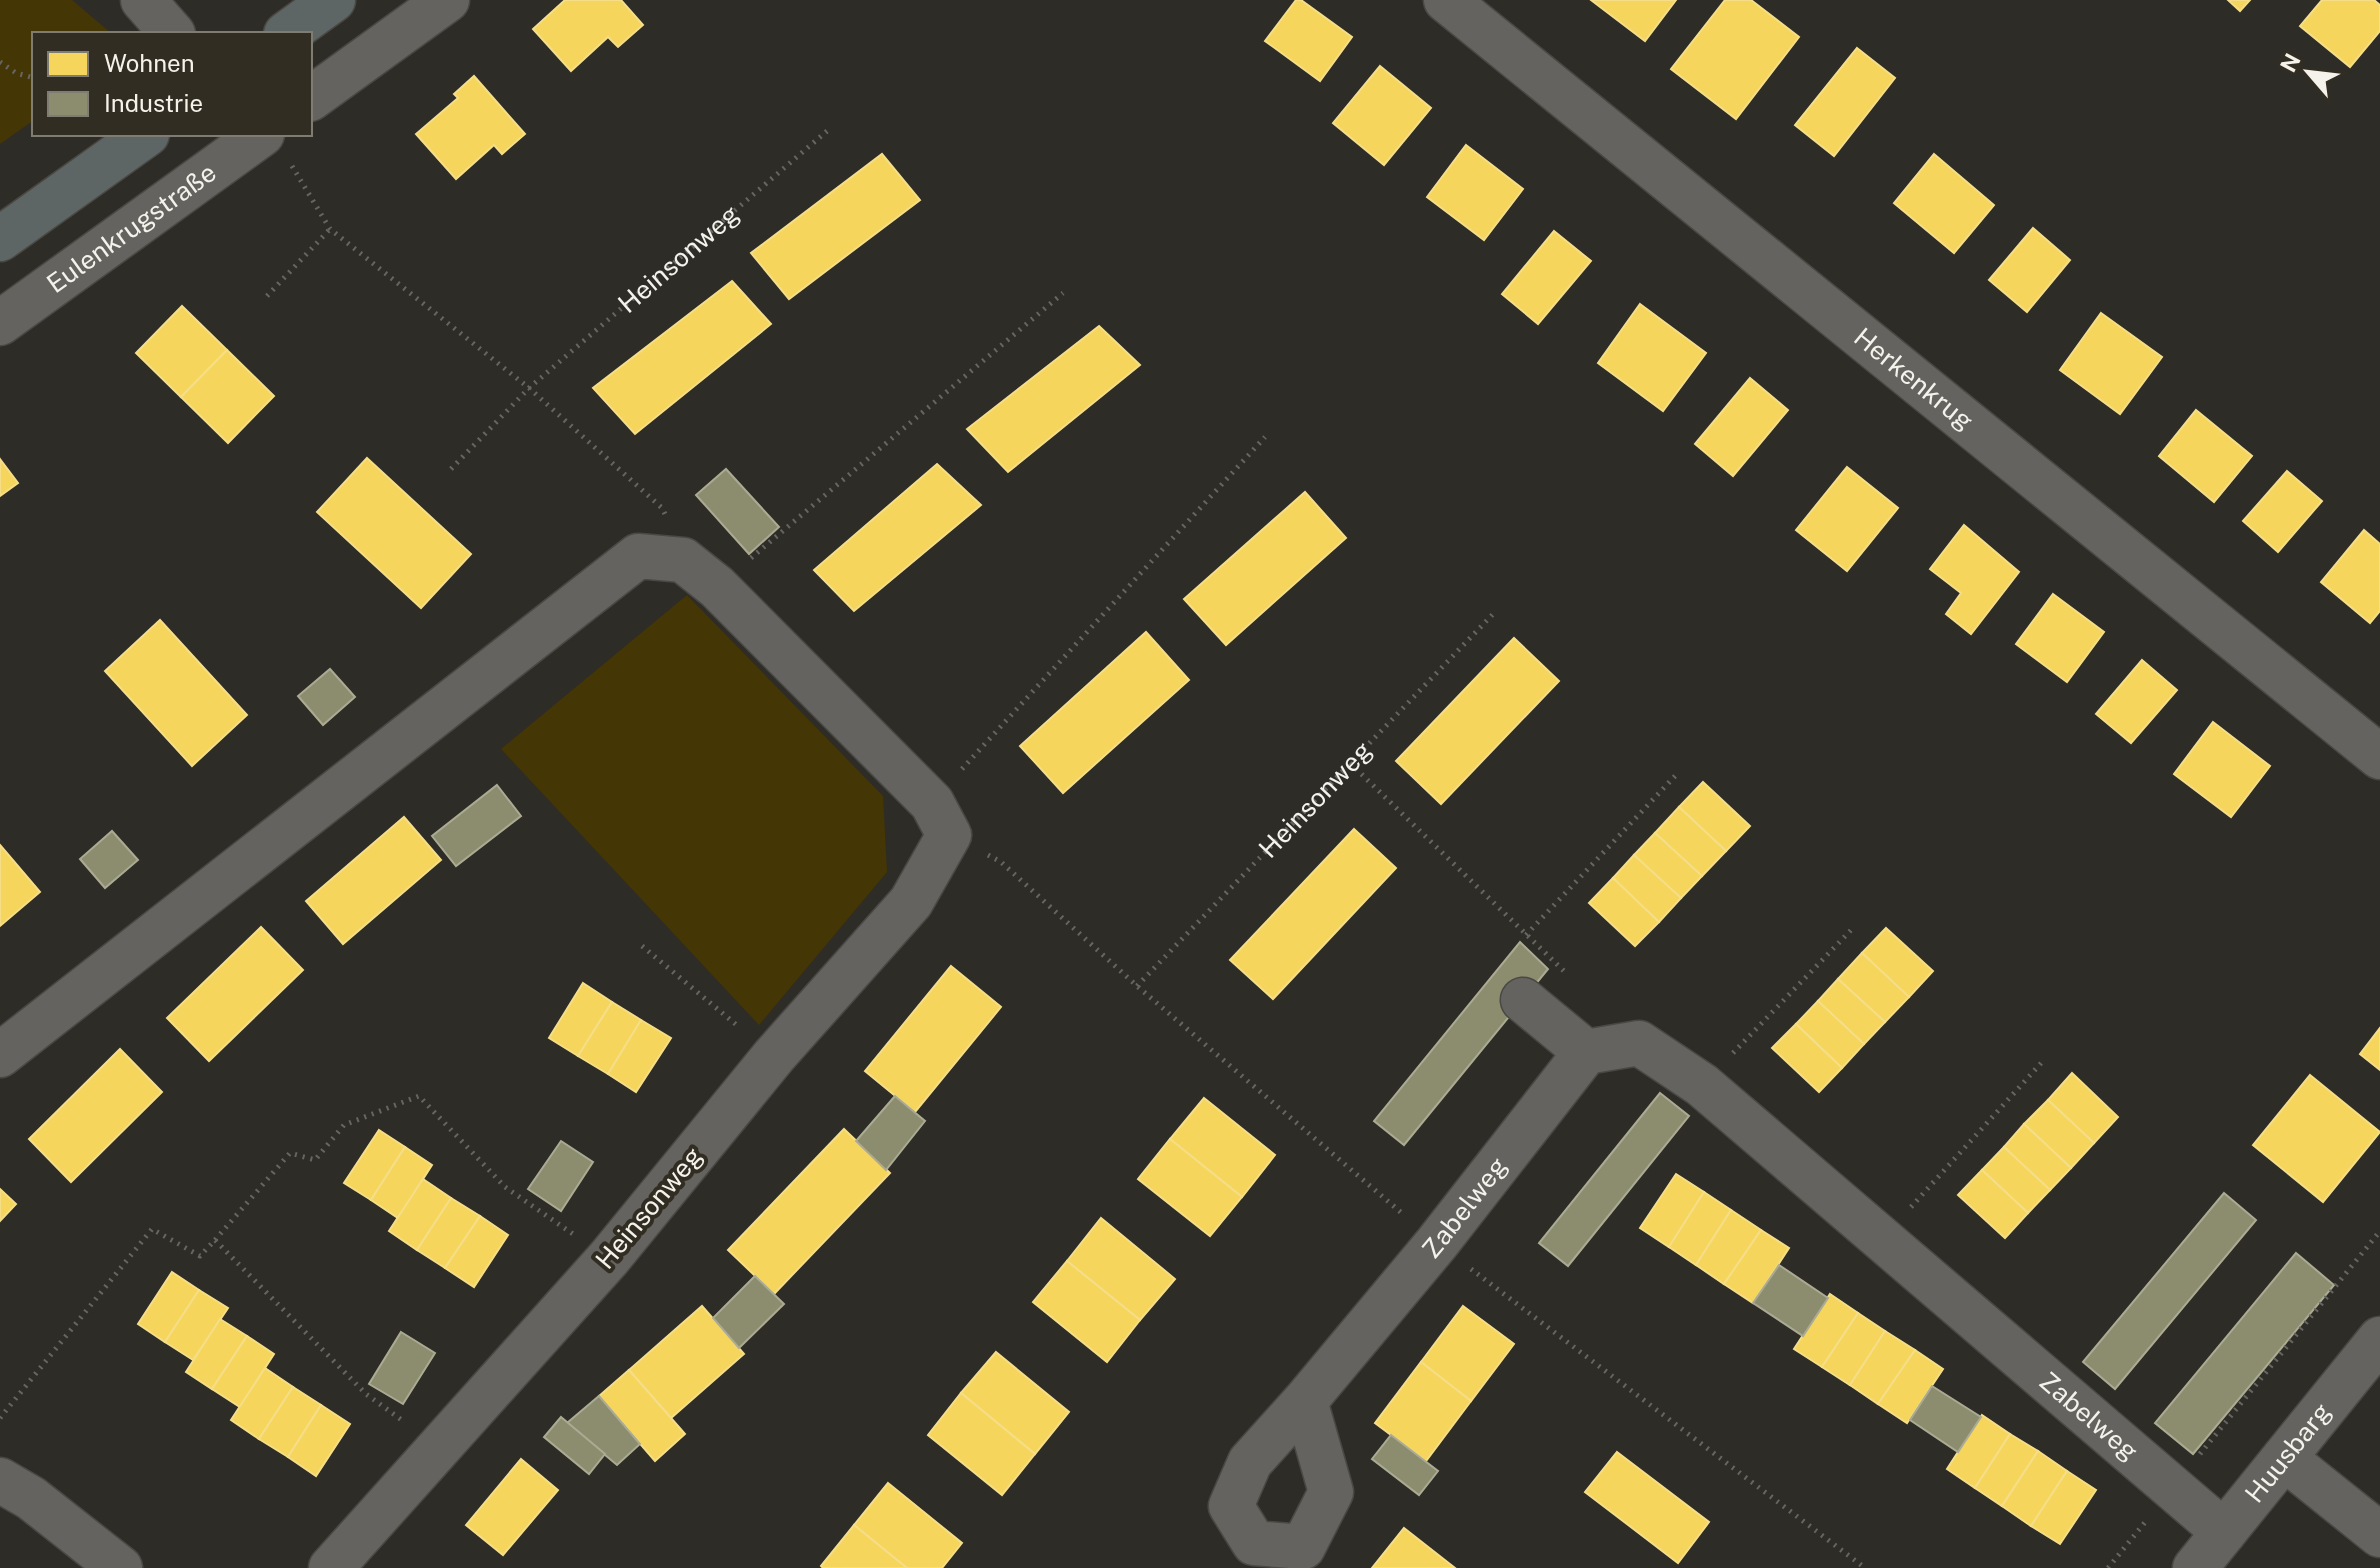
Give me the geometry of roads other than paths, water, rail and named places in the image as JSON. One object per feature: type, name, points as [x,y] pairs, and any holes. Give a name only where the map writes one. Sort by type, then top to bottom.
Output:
[{"type":"main road","points":[[289,32],[333,0]]},
{"type":"main road","points":[[0,239],[144,136]]},
{"type":"street","points":[[143,0],[171,32]]},
{"type":"street","points":[[312,98],[447,0]]},
{"type":"street","name":"Herkenkrug","points":[[1446,0],[2380,757]]},
{"type":"street","name":"Eulenkrugstraße","points":[[0,323],[275,148]]},
{"type":"street","name":"Heinsonweg","points":[[0,1055],[638,556],[683,560],[717,587],[941,819],[911,902],[774,1056],[609,1258],[331,1568]]},
{"type":"street","points":[[1523,1000],[1586,1052]]},
{"type":"street","name":"Zabelweg","points":[[1305,1401],[1437,1243],[1586,1052],[1639,1043],[1702,1085],[2224,1532]]},
{"type":"street","name":"Huusbarg","points":[[2195,1568],[2380,1339]]},
{"type":"street","points":[[2284,1458],[2380,1535]]},
{"type":"street","points":[[0,1480],[31,1498],[115,1567]]}]
